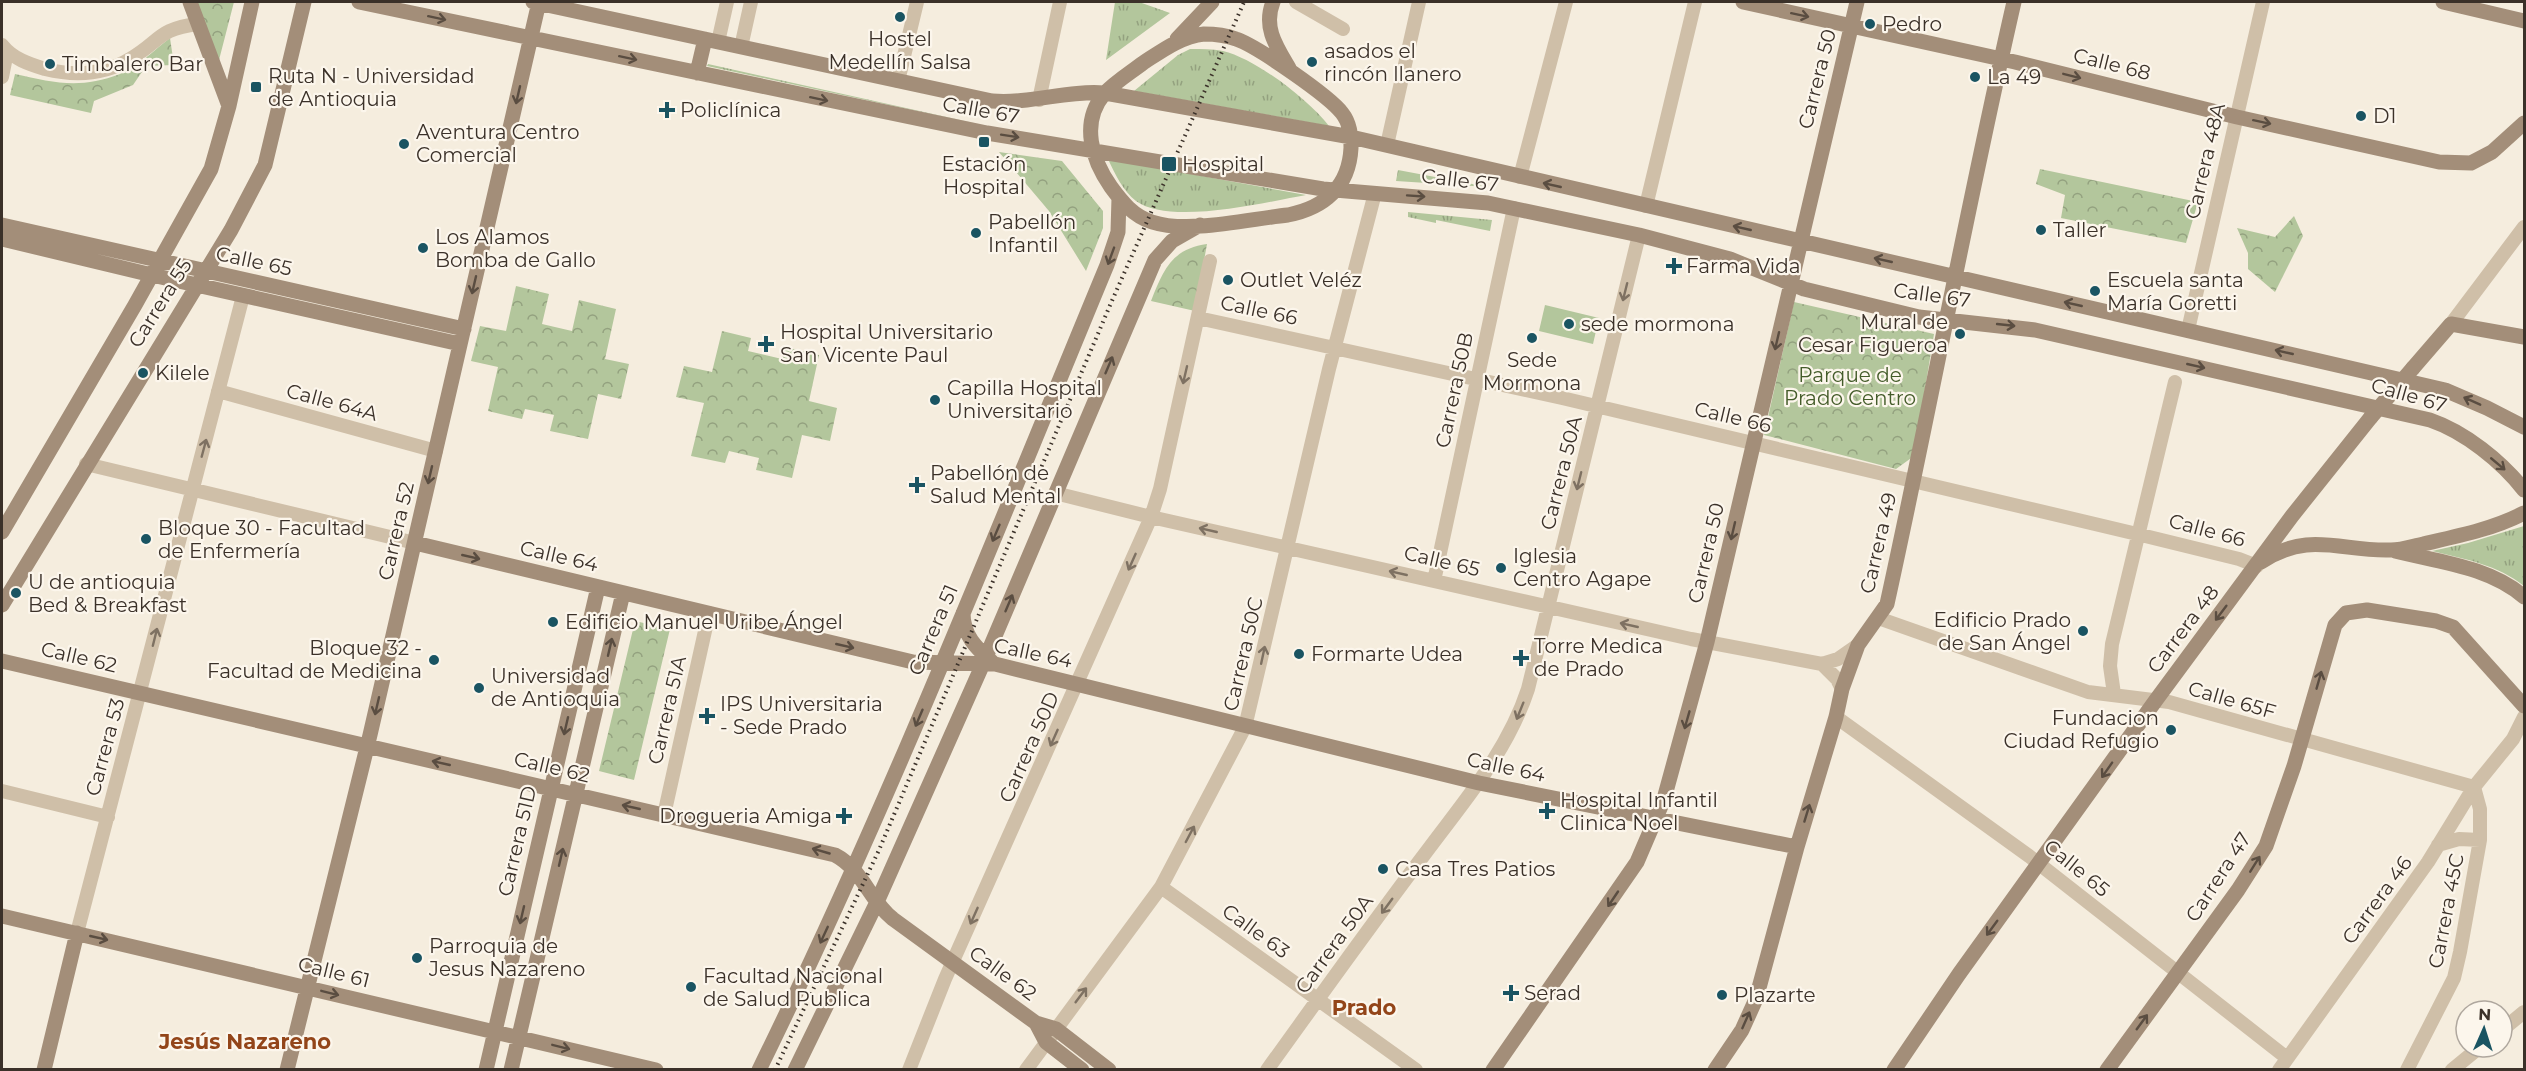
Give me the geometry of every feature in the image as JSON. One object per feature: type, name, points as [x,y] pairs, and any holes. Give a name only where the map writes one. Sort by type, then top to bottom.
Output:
[{"type":"main road","points":[[190,2],[229,106]]},
{"type":"main road","name":"Carrera 55","points":[[2,532],[152,276],[211,169],[229,106],[252,2]]},
{"type":"main road","name":"Carrera 55","points":[[2,604],[254,190],[265,165],[304,2]]},
{"type":"main road","name":"Calle 67","points":[[359,2],[931,122],[1336,190],[1469,200],[1639,235],[1743,263],[1790,284],[1824,295],[1908,315],[2035,330],[2430,420],[2446,426],[2469,440],[2512,476],[2524,490]]},
{"type":"main road","name":"Calle 67","points":[[537,2],[992,101],[1040,100],[1081,93],[1105,93],[1351,137],[2445,390],[2524,427]]},
{"type":"main road","name":"Carrera 52","points":[[287,1070],[368,746],[531,38],[537,2]]},
{"type":"main road","points":[[1168,45],[1195,35],[1225,35],[1251,46],[1294,75],[1341,112],[1351,137],[1350,160],[1344,179],[1327,200],[1304,212],[1176,227],[1151,222],[1137,215],[1119,198],[1098,167],[1092,149],[1092,122],[1096,106],[1105,93],[1188,29],[1212,2]]},
{"type":"main road","points":[[1273,2],[1269,21],[1271,36],[1294,75]]},
{"type":"main road","name":"Calle 68","points":[[1743,2],[2439,162],[2471,163],[2492,152],[2524,123]]},
{"type":"main road","name":"Carrera 50","points":[[1493,1070],[1637,862],[1667,788],[1707,642],[1799,241],[1857,2]]},
{"type":"main road","name":"Carrera 49","points":[[1719,1068],[1742,1030],[1756,999],[1842,689],[1858,645],[1887,604],[1947,321],[1982,141],[2014,2]]},
{"type":"main road","points":[[2443,2],[2524,21]]},
{"type":"main road","points":[[697,73],[712,40]]},
{"type":"main road","name":"Carrera 51","points":[[759,1070],[854,869],[942,664],[1112,252],[1120,223],[1119,198]]},
{"type":"main road","name":"Calle 65","points":[[2,225],[464,329]]},
{"type":"main road","points":[[795,1070],[878,902],[988,661],[1055,493],[1155,260],[1172,241],[1200,225]]},
{"type":"main road","name":"Calle 65","points":[[2,239],[152,276],[460,344]]},
{"type":"main road","points":[[2451,324],[2524,337]]},
{"type":"main road","name":"Carrera 48","points":[[1894,1070],[2038,864],[2292,516],[2371,417],[2451,324]]},
{"type":"main road","points":[[2392,550],[2495,526],[2524,513]]},
{"type":"main road","points":[[2292,516],[2290,526],[2294,535],[2326,543],[2392,550],[2490,576],[2515,589],[2524,597]]},
{"type":"main road","name":"Calle 64","points":[[415,543],[913,662],[942,664],[988,661],[1245,727],[1479,783],[1797,847]]},
{"type":"main road","points":[[2257,566],[2273,555],[2293,548],[2326,543]]},
{"type":"main road","name":"Carrera 51D","points":[[486,1070],[598,587]]},
{"type":"main road","points":[[512,1070],[623,593]]},
{"type":"main road","name":"Carrera 47","points":[[2108,1070],[2238,890],[2266,846],[2301,740],[2332,634],[2341,617],[2353,611],[2367,610],[2436,621],[2453,627],[2524,706]]},
{"type":"main road","points":[[963,613],[966,631],[974,645],[988,661]]},
{"type":"main road","name":"Calle 62","points":[[2,661],[822,851],[847,862],[886,914],[1036,1023],[1056,1029],[1109,1070]]},
{"type":"main road","name":"Calle 61","points":[[2,916],[656,1070]]},
{"type":"main road","name":"Carrera 53","points":[[44,1070],[77,933]]},
{"type":"main road","name":"Calle 62","points":[[1036,1023],[1046,1042],[1082,1070]]},
{"type":"street","points":[[712,40],[728,2]]},
{"type":"street","points":[[741,47],[751,2]]},
{"type":"street","points":[[898,81],[917,2]]},
{"type":"street","points":[[1040,100],[1060,2]]},
{"type":"street","points":[[1296,2],[1343,29]]},
{"type":"street","points":[[1387,145],[1419,2]]},
{"type":"street","points":[[1520,177],[1566,2]]},
{"type":"street","points":[[1646,206],[1695,2]]},
{"type":"street","name":"Carrera 48A","points":[[2188,330],[2263,2]]},
{"type":"street","points":[[2,77],[4,48],[31,65],[86,73],[104,71],[131,59],[166,32],[198,24]]},
{"type":"street","name":"Carrera 50C","points":[[1026,1070],[1161,887],[1245,727],[1335,348],[1375,193]]},
{"type":"street","name":"Carrera 50B","points":[[1434,581],[1514,208]]},
{"type":"street","name":"Carrera 48","points":[[2451,324],[2524,227]]},
{"type":"street","name":"Carrera 50A","points":[[1266,1070],[1479,783],[1520,713],[1639,235]]},
{"type":"street","name":"Carrera 50D","points":[[909,1070],[953,963],[1151,517],[1210,261]]},
{"type":"street","name":"Carrera 53","points":[[77,933],[243,296]]},
{"type":"street","name":"Calle 66","points":[[1198,318],[1597,406],[2137,534],[2239,559],[2257,566]]},
{"type":"street","points":[[2114,694],[2110,656],[2137,534],[2175,382]]},
{"type":"street","name":"Calle 64A","points":[[218,392],[436,451]]},
{"type":"street","name":"Calle 64","points":[[86,464],[415,543]]},
{"type":"street","name":"Calle 65","points":[[1055,493],[1151,517],[1707,642],[1822,664]]},
{"type":"street","name":"Carrera 51A","points":[[664,815],[709,613]]},
{"type":"street","name":"Calle 65F","points":[[1878,618],[2088,692],[2156,700],[2474,787]]},
{"type":"street","points":[[1842,689],[1837,679],[1822,664],[1838,659],[1858,645]]},
{"type":"street","name":"Calle 65","points":[[1836,717],[2038,864],[2177,974],[2283,1064]]},
{"type":"street","name":"Carrera 46","points":[[2283,1064],[2438,845],[2474,787],[2514,740],[2524,717]]},
{"type":"street","name":"Carrera 46","points":[[2504,753],[2524,744]]},
{"type":"street","name":"Carrera 45C","points":[[2407,1070],[2454,978],[2480,840],[2480,808],[2474,787]]},
{"type":"street","points":[[2,791],[108,817]]},
{"type":"street","points":[[2438,845],[2459,839],[2480,840]]},
{"type":"street","name":"Calle 63","points":[[1161,887],[1416,1070]]},
{"type":"street","points":[[2452,1070],[2465,1059]]},
{"type":"green space","points":[[196,2],[234,2],[219,60]]},
{"type":"green space","points":[[1115,2],[1139,2],[1170,13],[1106,60]]},
{"type":"green space","points":[[170,38],[174,65],[146,66],[133,85],[94,101],[91,113],[10,95],[15,74],[68,83],[106,79],[133,67]]},
{"type":"green space","points":[[1190,49],[1223,51],[1251,62],[1295,93],[1329,126],[1134,91],[1178,55]]},
{"type":"green space","points":[[708,64],[987,126],[707,66]]},
{"type":"green space","points":[[999,152],[1062,161],[1103,211],[1103,228],[1086,271],[1049,211]]},
{"type":"green space","points":[[1108,159],[1306,195],[1244,207],[1171,212],[1151,208],[1136,201],[1127,192]]},
{"type":"green space","points":[[2040,169],[2198,202],[2186,243],[2061,218],[2065,195],[2036,184]]},
{"type":"green space","points":[[1398,170],[1488,187],[1396,181]]},
{"type":"green space","points":[[1408,212],[1492,220],[1490,231],[1408,217]]},
{"type":"green space","points":[[2294,216],[2303,236],[2275,292],[2248,269],[2248,253],[2237,228],[2275,237]]},
{"type":"green space","points":[[1207,244],[1195,311],[1151,301],[1170,263],[1185,251]]},
{"type":"green space","points":[[516,286],[549,294],[542,324],[572,331],[579,300],[616,309],[605,359],[629,364],[621,399],[598,394],[588,439],[550,431],[554,415],[525,409],[522,419],[488,411],[498,367],[471,361],[480,326],[506,331]]},
{"type":"green space","name":"Parque de Prado Centro","points":[[1794,302],[1934,334],[1914,456],[1896,469],[1764,435]]},
{"type":"green space","name":"sede mormona","points":[[1545,305],[1599,318],[1593,344],[1539,331]]},
{"type":"green space","points":[[722,331],[751,338],[748,351],[782,359],[785,347],[819,355],[809,401],[837,408],[830,441],[802,435],[792,478],[756,470],[759,458],[729,451],[725,463],[691,456],[704,403],[676,397],[684,366],[712,372]]},
{"type":"green space","points":[[2524,526],[2524,586],[2492,568],[2432,551],[2468,543]]},
{"type":"green space","points":[[635,621],[670,629],[634,780],[599,771]]},
{"type":"railway","points":[[775,1070],[879,850],[1111,303],[1244,2]]},
{"type":"place","name":"Hostel Medellín Salsa","points":[[900,17]]},
{"type":"place","name":"Pedro","points":[[1870,24]]},
{"type":"place","name":"asados el rincón llanero","points":[[1312,62]]},
{"type":"place","name":"Timbalero Bar","points":[[50,64]]},
{"type":"place","name":"La 49","points":[[1975,77]]},
{"type":"place","name":"Ruta N - Universidad de Antioquia","points":[[256,87]]},
{"type":"place","name":"Policlínica","points":[[667,110]]},
{"type":"place","name":"D1","points":[[2361,116]]},
{"type":"place","name":"Estación Hospital","points":[[984,142]]},
{"type":"place","name":"Aventura Centro Comercial","points":[[404,144]]},
{"type":"place","name":"Hospital","points":[[1169,164]]},
{"type":"place","name":"Taller","points":[[2041,230]]},
{"type":"place","name":"Pabellón Infantil","points":[[976,233]]},
{"type":"place","name":"Los Alamos Bomba de Gallo","points":[[423,248]]},
{"type":"place","name":"Farma Vida","points":[[1674,266]]},
{"type":"place","name":"Outlet Veléz","points":[[1228,280]]},
{"type":"place","name":"Escuela santa María Goretti","points":[[2095,291]]},
{"type":"place","name":"sede mormona","points":[[1569,324]]},
{"type":"place","name":"Mural de Cesar Figueroa","points":[[1960,334]]},
{"type":"place","name":"Sede Mormona","points":[[1532,338]]},
{"type":"place","name":"Hospital Universitario San Vicente Paul","points":[[766,344]]},
{"type":"place","name":"Kilele","points":[[143,373]]},
{"type":"place","name":"Capilla Hospital Universitario","points":[[935,400]]},
{"type":"place","name":"Pabellón de Salud Mental","points":[[917,485]]},
{"type":"place","name":"Bloque 30 - Facultad de Enfermería","points":[[146,539]]},
{"type":"place","name":"Iglesia Centro Agape","points":[[1501,568]]},
{"type":"place","name":"U de antioquia Bed & Breakfast","points":[[16,593]]},
{"type":"place","name":"Edificio Manuel Uribe Ángel","points":[[553,622]]},
{"type":"place","name":"Edificio Prado de San Ángel","points":[[2083,631]]},
{"type":"place","name":"Formarte Udea","points":[[1299,654]]},
{"type":"place","name":"Torre Medica de Prado","points":[[1521,658]]},
{"type":"place","name":"Bloque 32 - Facultad de Medicina","points":[[434,660]]},
{"type":"place","name":"Universidad de Antioquia","points":[[479,688]]},
{"type":"place","name":"IPS Universitaria - Sede Prado","points":[[707,716]]},
{"type":"place","name":"Fundacion Ciudad Refugio","points":[[2171,730]]},
{"type":"place","name":"Hospital Infantil Clinica Noel","points":[[1547,811]]},
{"type":"place","name":"Drogueria Amiga","points":[[844,816]]},
{"type":"place","name":"Casa Tres Patios","points":[[1383,869]]},
{"type":"place","name":"Parroquia de Jesus Nazareno","points":[[417,958]]},
{"type":"place","name":"Facultad Nacional de Salud Publica","points":[[691,987]]},
{"type":"place","name":"Serad","points":[[1511,993]]},
{"type":"place","name":"Plazarte","points":[[1722,995]]},
{"type":"district","name":"Prado","points":[[1364,1008]]},
{"type":"district","name":"Jesús Nazareno","points":[[245,1042]]}]
